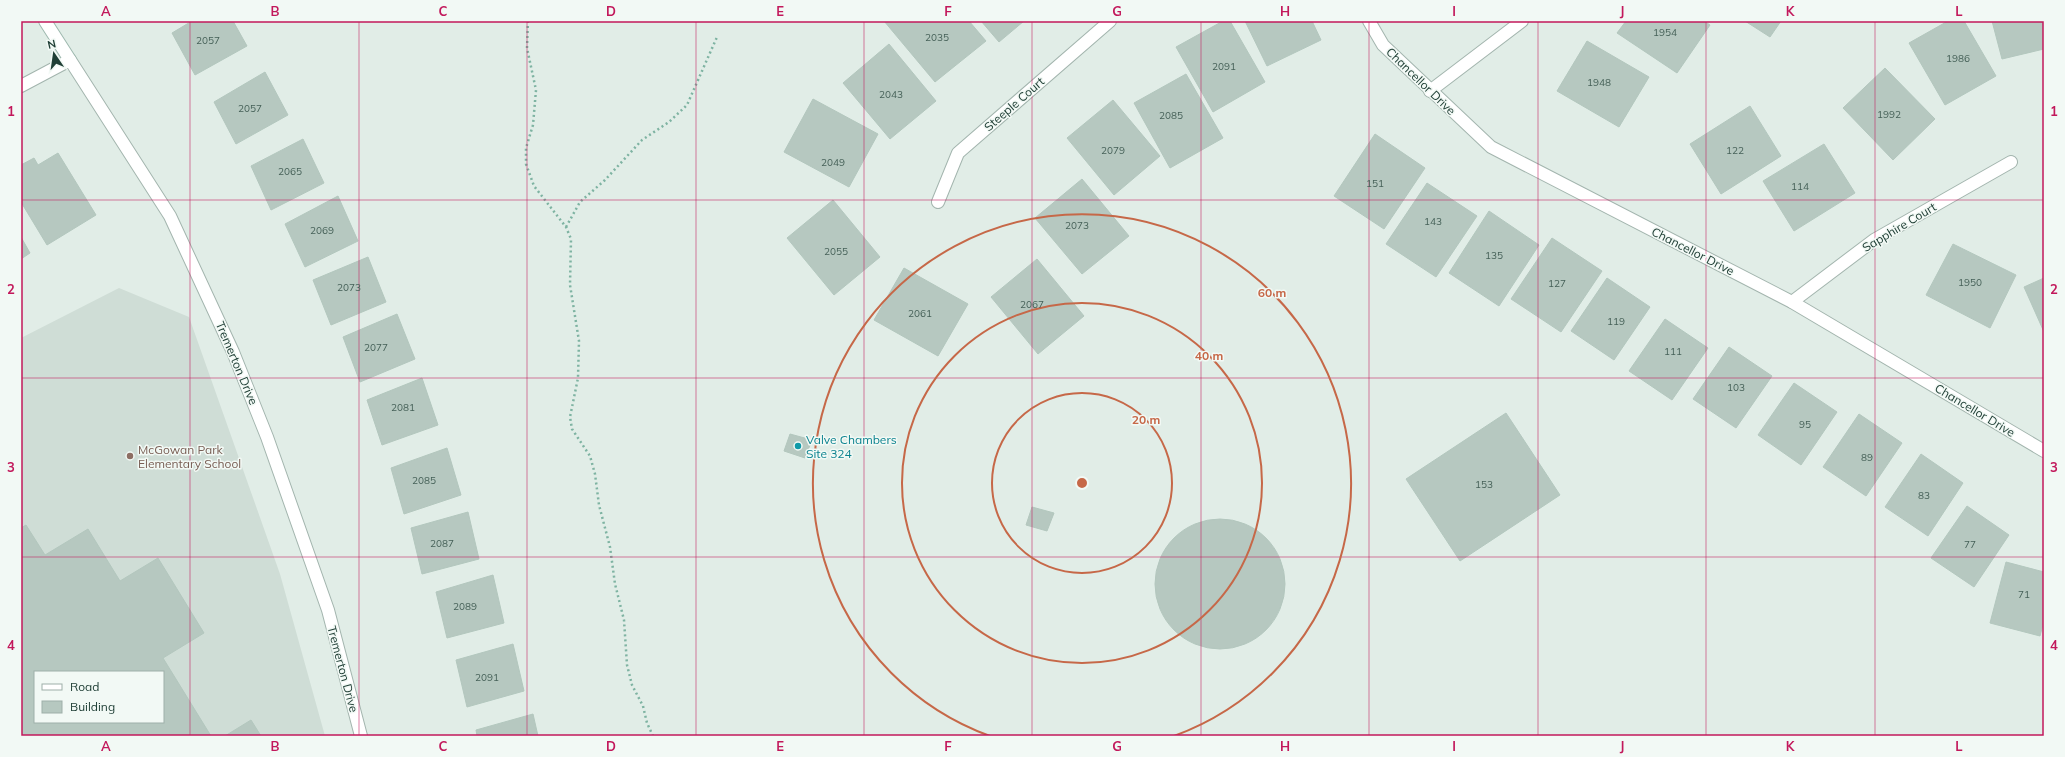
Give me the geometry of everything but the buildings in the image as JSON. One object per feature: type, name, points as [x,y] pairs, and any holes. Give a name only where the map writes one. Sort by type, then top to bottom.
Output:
[{"type":"street","name":"Tremerton Drive","points":[[45,21],[170,216],[234,352],[270,444],[328,610],[361,736]]},
{"type":"street","name":"Steeple Court","points":[[938,202],[958,153],[1110,21]]},
{"type":"street","name":"Chancellor Drive","points":[[1369,21],[1383,45],[1491,147],[1792,302],[2044,451]]},
{"type":"street","points":[[1430,91],[1522,21]]},
{"type":"street","points":[[21,86],[70,60]]},
{"type":"street","name":"Sapphire Court","points":[[1792,302],[1874,240],[2012,162]]},
{"type":"path","points":[[528,21],[527,48],[536,90],[533,125],[526,148],[526,164],[534,186],[566,227],[571,239],[570,286],[579,342],[578,378],[570,417],[572,429],[590,456],[595,474],[599,505],[610,547],[615,584],[624,620],[627,665],[632,685],[643,706],[647,723],[654,736]]},
{"type":"path","points":[[566,227],[580,202],[605,180],[642,140],[669,122],[687,105],[717,37]]},
{"type":"shaded area","name":"McGowan Park Elementary School","points":[[119,288],[189,317],[280,574],[325,736],[21,736],[21,338]]},
{"type":"place","name":"Valve Chambers Site 324","points":[[798,446]]},
{"type":"place","name":"McGowan Park Elementary School","points":[[130,456]]}]
